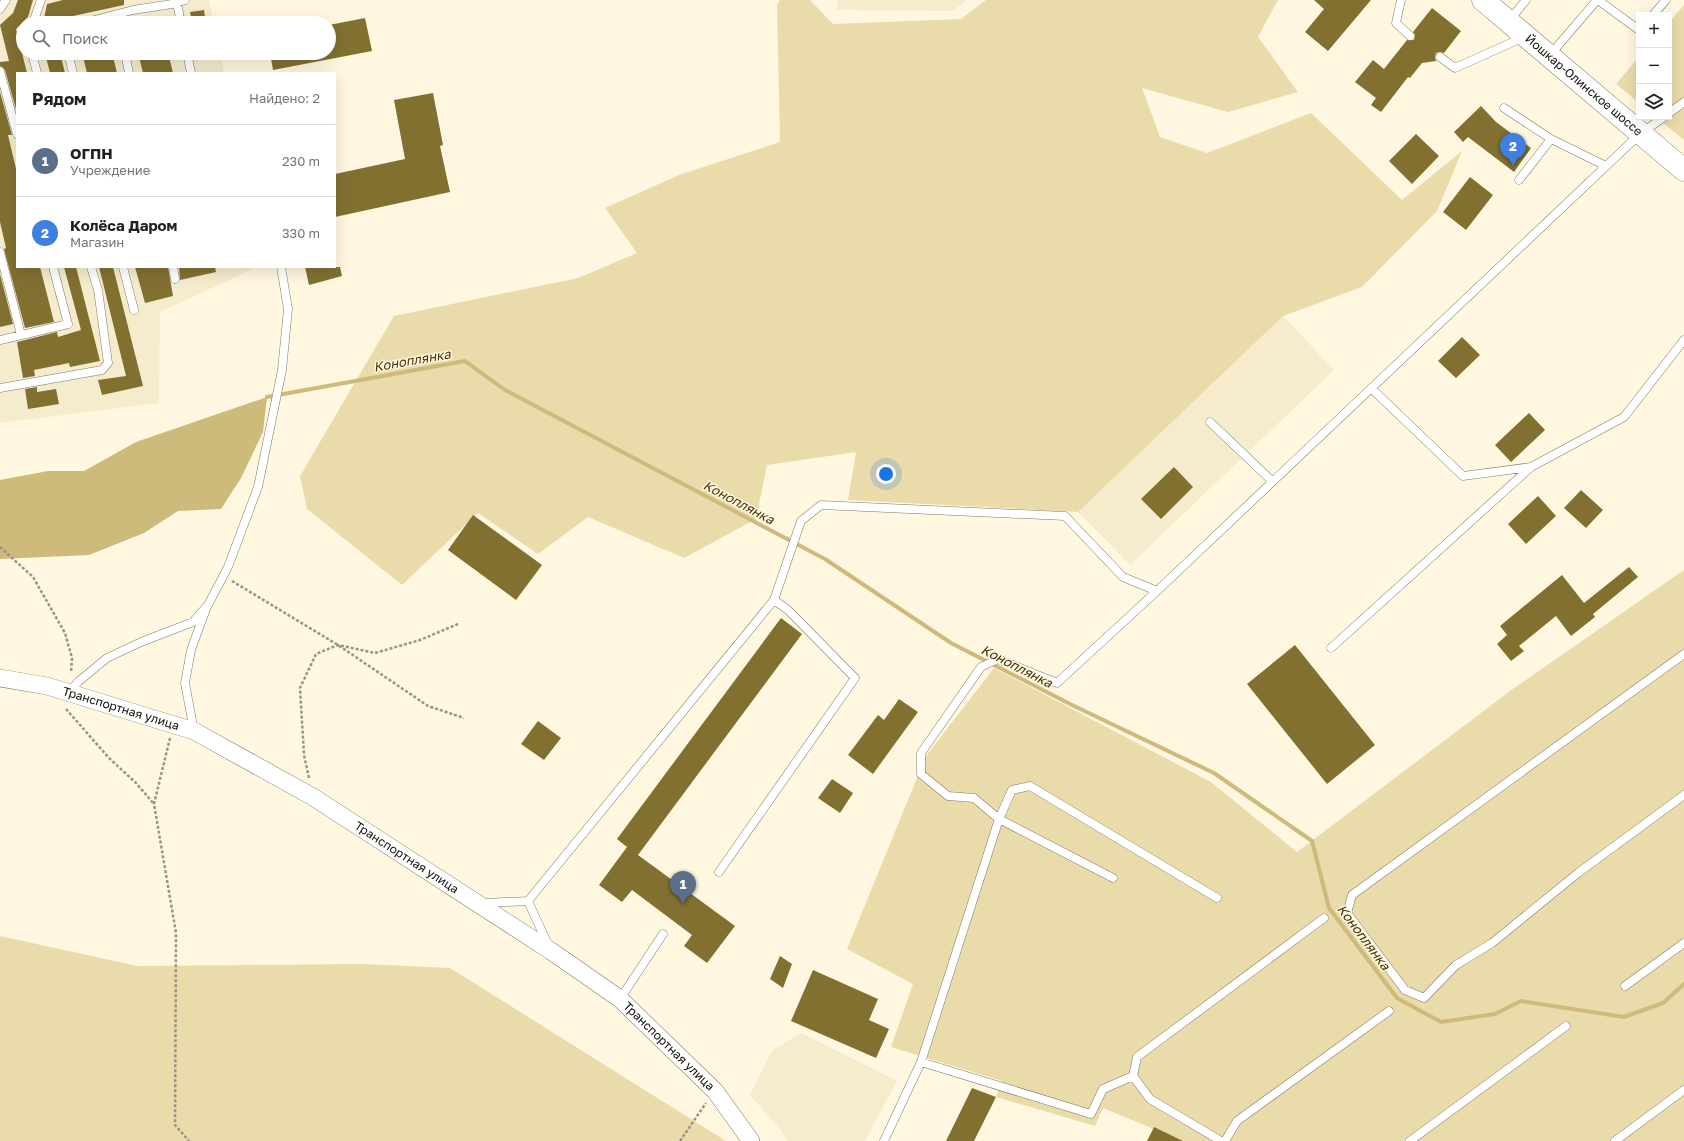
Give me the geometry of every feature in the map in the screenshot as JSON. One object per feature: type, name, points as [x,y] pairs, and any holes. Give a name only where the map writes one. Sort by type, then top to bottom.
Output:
[{"type":"main road","name":"Йошкар-Олинское шоссе","points":[[1483,0],[1684,170]]},
{"type":"street","name":"Транспортная улица","points":[[0,678],[46,686],[69,692],[194,731],[313,797],[479,903],[620,998],[715,1091],[751,1141]]},
{"type":"lane","points":[[0,9],[6,0]]},
{"type":"lane","points":[[35,16],[41,0]]},
{"type":"lane","points":[[122,16],[133,10],[177,3],[185,0]]},
{"type":"lane","points":[[1401,0],[1396,23],[1410,36]]},
{"type":"lane","points":[[1508,21],[1526,0]]},
{"type":"lane","points":[[1550,56],[1598,0],[1636,28]]},
{"type":"lane","points":[[1656,12],[1666,0]]},
{"type":"lane","points":[[177,3],[180,16]]},
{"type":"lane","points":[[1440,57],[1455,68],[1526,36]]},
{"type":"lane","points":[[34,60],[37,72]]},
{"type":"lane","points":[[70,60],[73,72]]},
{"type":"lane","points":[[126,60],[129,72]]},
{"type":"lane","points":[[188,60],[191,72]]},
{"type":"lane","points":[[0,71],[2,90],[16,131]]},
{"type":"lane","points":[[1672,111],[1684,102]]},
{"type":"lane","points":[[1504,108],[1551,139],[1606,166]]},
{"type":"lane","points":[[1113,878],[1000,819],[974,798],[948,796],[921,774],[921,753],[981,667],[998,659],[1057,683],[1640,134],[1660,120]]},
{"type":"lane","points":[[1519,180],[1551,139]]},
{"type":"lane","points":[[0,252],[21,335]]},
{"type":"lane","points":[[0,340],[68,324],[53,268]]},
{"type":"lane","points":[[0,388],[102,370],[108,363],[98,290],[91,268]]},
{"type":"lane","points":[[123,268],[134,310]]},
{"type":"lane","points":[[173,268],[176,279]]},
{"type":"lane","points":[[194,731],[185,683],[191,650],[208,605],[223,576],[258,487],[269,440],[282,370],[288,309],[281,268]]},
{"type":"lane","points":[[1331,648],[1531,468],[1624,417],[1684,340]]},
{"type":"lane","points":[[1371,388],[1463,476],[1531,468]]},
{"type":"lane","points":[[1210,422],[1272,481]]},
{"type":"lane","points":[[479,903],[528,902],[774,600],[801,522],[821,505],[1065,516],[1123,577],[1157,590]]},
{"type":"lane","points":[[719,872],[855,678],[788,610],[774,600]]},
{"type":"lane","points":[[69,692],[79,681],[107,658],[141,642],[193,622],[208,605]]},
{"type":"lane","points":[[1684,654],[1352,896],[1347,913],[1405,990],[1424,998],[1456,965],[1492,943],[1578,872],[1684,795]]},
{"type":"lane","points":[[884,1141],[921,1062],[1000,819],[1012,790],[1030,786],[1217,898]]},
{"type":"lane","points":[[528,902],[551,951]]},
{"type":"lane","points":[[1221,1141],[1150,1099],[1134,1076],[1137,1057],[1324,918]]},
{"type":"lane","points":[[620,998],[663,934]]},
{"type":"lane","points":[[1625,986],[1684,943]]},
{"type":"lane","points":[[1226,1141],[1238,1121],[1389,1011]]},
{"type":"lane","points":[[1410,1141],[1566,1026]]},
{"type":"lane","points":[[921,1062],[1091,1114],[1103,1089],[1134,1076]]},
{"type":"lane","points":[[1615,1141],[1684,1090]]},
{"type":"path","points":[[0,547],[34,577],[65,632],[72,658],[69,692]]},
{"type":"path","points":[[223,576],[338,645],[428,706],[464,718]]},
{"type":"path","points":[[313,797],[304,755],[300,688],[316,654],[338,645],[375,653],[420,640],[458,624]]},
{"type":"path","points":[[46,686],[109,758],[136,783],[154,804]]},
{"type":"path","points":[[174,724],[154,804],[176,933],[175,1125],[189,1141]]},
{"type":"path","points":[[680,1141],[715,1091]]},
{"type":"shaded area","points":[[0,0],[209,0],[212,16],[16,16],[16,60],[221,60],[224,72],[16,72],[16,268],[255,268],[160,312],[159,403],[0,423]]},
{"type":"shaded area","points":[[780,0],[810,0],[833,24],[961,19],[986,0],[1278,0],[1258,37],[1298,92],[1228,112],[1142,88],[1160,137],[1207,153],[1311,113],[1402,200],[1462,151],[1437,211],[1362,287],[1283,316],[1078,512],[848,500],[856,452],[767,465],[756,519],[684,558],[588,517],[538,554],[478,513],[402,585],[307,509],[300,476],[394,316],[578,278],[637,253],[605,208],[679,175],[780,142],[777,5]]},
{"type":"shaded area","points":[[838,0],[967,0],[953,11],[837,10]]},
{"type":"shaded area","points":[[1684,5],[1684,140],[1660,120],[1672,120],[1672,19]]},
{"type":"shaded area","points":[[1636,61],[1636,101],[1616,84]]},
{"type":"shaded area","points":[[1283,316],[1334,370],[1130,565],[1078,512]]},
{"type":"shaded area","points":[[267,397],[263,432],[241,478],[221,509],[178,511],[144,533],[89,555],[0,559],[0,480],[48,471],[84,471],[136,442]]},
{"type":"shaded area","points":[[1684,570],[1684,1141],[1183,1141],[1103,1108],[1095,1126],[996,1097],[1002,1081],[891,1047],[913,984],[847,949],[926,756],[994,668],[1211,782],[1297,852],[1510,691]]},
{"type":"shaded area","points":[[0,936],[137,966],[363,964],[450,968],[726,1141],[0,1141]]},
{"type":"shaded area","points":[[801,1033],[897,1081],[865,1141],[788,1141],[778,1127],[750,1095],[772,1051]]},
{"type":"building","points":[[18,0],[33,0],[28,16],[16,16],[16,60],[24,60],[27,72],[16,72],[16,109],[5,70],[0,66],[0,62],[9,61],[0,25],[13,13]]},
{"type":"building","points":[[63,0],[124,0],[124,5],[73,16],[44,16],[47,4]]},
{"type":"building","points":[[1314,0],[1371,0],[1328,51],[1305,32],[1324,9]]},
{"type":"building","points":[[1432,8],[1461,31],[1444,53],[1436,53],[1436,61],[1422,63],[1410,78],[1408,77],[1381,112],[1371,105],[1376,98],[1355,82],[1373,60],[1384,69],[1407,40],[1414,40],[1415,35],[1413,32]]},
{"type":"building","points":[[204,10],[205,16],[191,16],[190,12]]},
{"type":"building","points":[[365,18],[372,51],[336,58],[336,24]]},
{"type":"building","points":[[47,60],[62,60],[65,72],[50,72]]},
{"type":"building","points":[[84,60],[114,60],[117,72],[87,72]]},
{"type":"building","points":[[140,60],[170,60],[173,72],[143,72]]},
{"type":"building","points":[[271,60],[325,60],[273,70]]},
{"type":"building","points":[[0,92],[12,135],[8,135],[16,169],[16,268],[40,268],[54,322],[25,328],[4,249],[6,248],[0,222]]},
{"type":"building","points":[[433,93],[443,145],[440,146],[450,192],[336,217],[336,174],[405,159],[394,100]]},
{"type":"building","points":[[1481,106],[1496,122],[1531,148],[1514,172],[1468,137],[1463,142],[1454,132]]},
{"type":"building","points":[[1416,134],[1439,156],[1412,184],[1389,161]]},
{"type":"building","points":[[1470,177],[1493,195],[1466,230],[1443,212]]},
{"type":"building","points":[[340,267],[342,276],[309,285],[305,268]]},
{"type":"building","points":[[64,268],[76,268],[100,361],[70,367],[69,363],[34,370],[35,376],[23,378],[17,342],[57,332],[58,337],[81,330]]},
{"type":"building","points":[[99,268],[113,268],[143,386],[102,395],[98,380],[126,376]]},
{"type":"building","points":[[135,268],[168,268],[173,296],[145,303]]},
{"type":"building","points":[[179,268],[215,268],[216,272],[180,280]]},
{"type":"building","points":[[0,274],[13,324],[0,327]]},
{"type":"building","points":[[1462,337],[1480,355],[1456,378],[1438,361]]},
{"type":"building","points":[[37,387],[37,392],[56,389],[59,404],[28,409],[25,389]]},
{"type":"building","points":[[1529,413],[1545,430],[1511,462],[1495,445]]},
{"type":"building","points":[[1174,467],[1193,487],[1161,519],[1141,499]]},
{"type":"building","points":[[1581,490],[1603,510],[1586,528],[1564,508]]},
{"type":"building","points":[[1538,496],[1556,516],[1526,544],[1508,524]]},
{"type":"building","points":[[473,515],[542,565],[516,600],[448,550]]},
{"type":"building","points":[[1629,567],[1638,577],[1593,614],[1595,617],[1571,636],[1556,616],[1519,646],[1524,651],[1511,661],[1497,644],[1507,635],[1500,626],[1562,575],[1584,603]]},
{"type":"building","points":[[781,618],[802,634],[638,855],[735,926],[707,963],[684,946],[692,935],[632,890],[622,902],[599,885],[627,847],[617,839]]},
{"type":"building","points":[[1295,645],[1375,745],[1327,784],[1247,684]]},
{"type":"building","points":[[899,699],[918,712],[873,774],[848,755],[878,715],[884,720]]},
{"type":"building","points":[[538,721],[561,738],[544,760],[521,744]]},
{"type":"building","points":[[832,779],[853,793],[840,813],[818,798]]},
{"type":"building","points":[[780,956],[792,964],[783,988],[770,979]]},
{"type":"building","points":[[813,970],[878,999],[869,1020],[889,1029],[876,1058],[791,1021]]},
{"type":"building","points":[[972,1088],[996,1097],[974,1141],[946,1141]]},
{"type":"building","points":[[1154,1127],[1183,1141],[1147,1141]]},
{"type":"waterway","name":"Коноплянка","points":[[267,397],[465,361],[505,390],[825,559],[951,643],[1072,705],[1214,773],[1312,841],[1329,908],[1397,998],[1441,1022],[1495,1014],[1521,1001],[1624,1017],[1663,1003],[1684,984]]},
{"type":"place","name":"Колёса Даром","points":[[1513,166]]},
{"type":"place","name":"ОГПН","points":[[683,904]]}]
